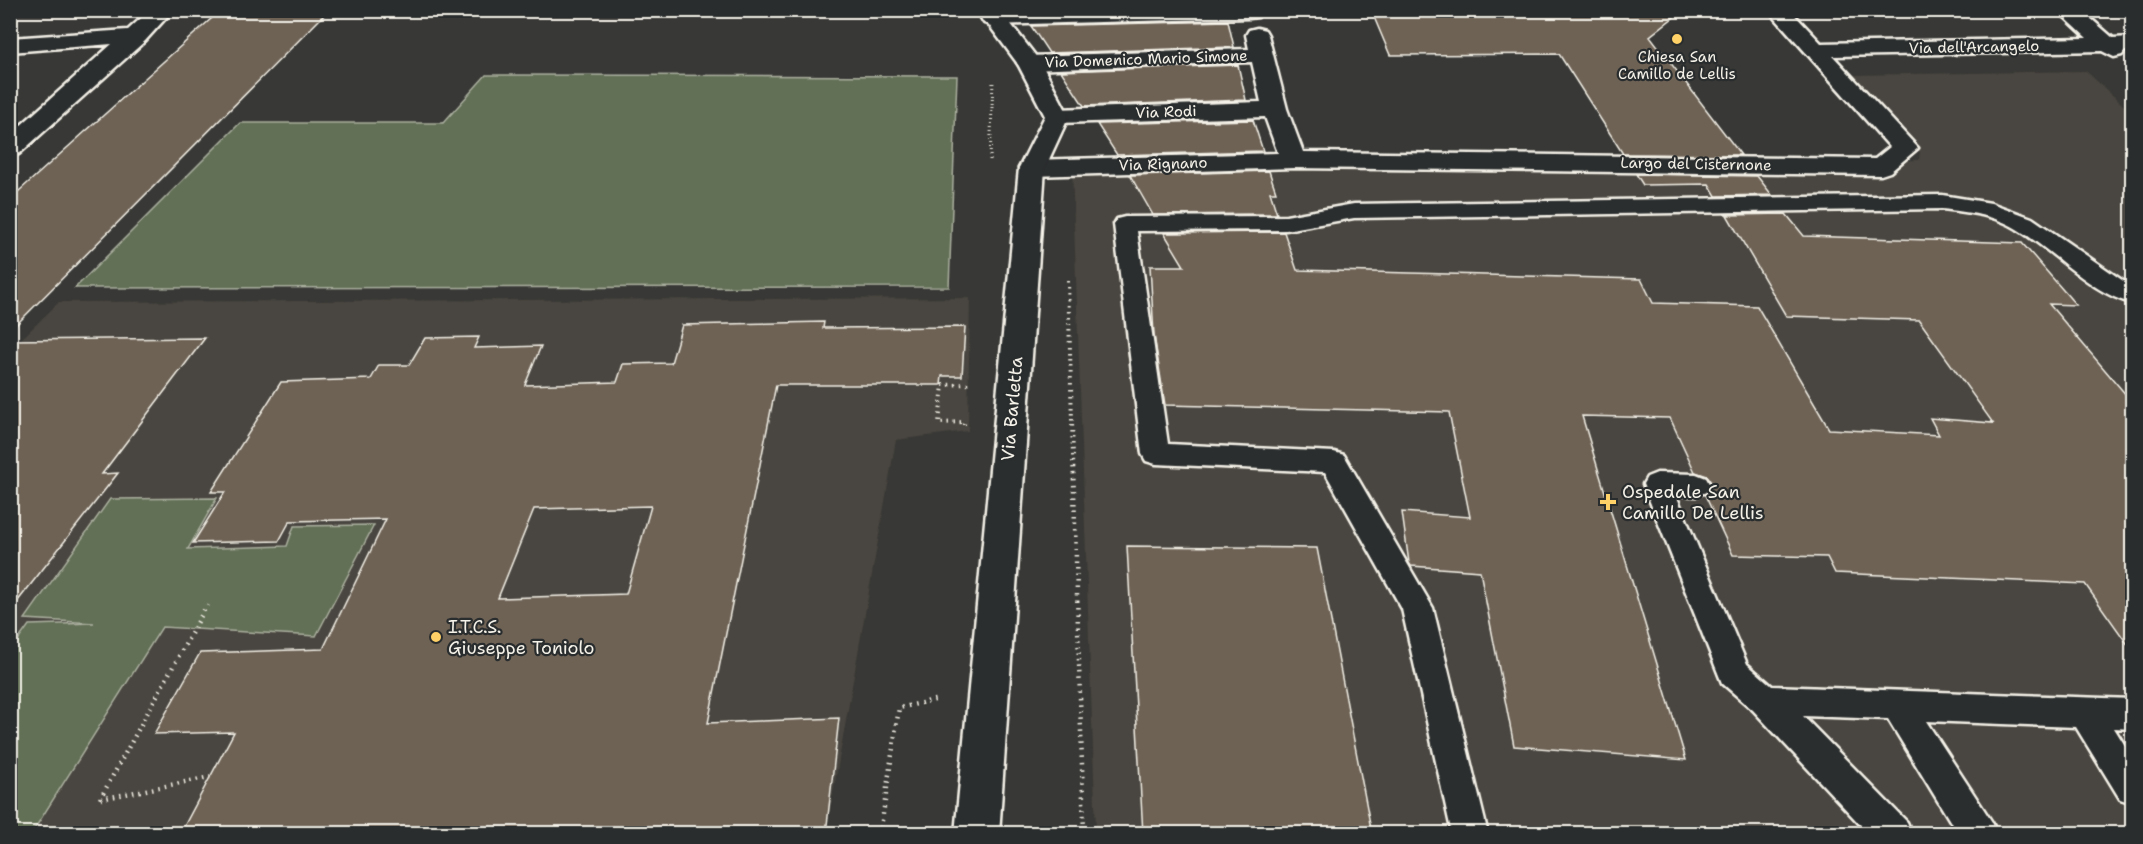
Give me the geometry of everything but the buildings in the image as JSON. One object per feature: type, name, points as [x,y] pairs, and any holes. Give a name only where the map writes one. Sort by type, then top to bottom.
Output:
[{"type":"street","points":[[10,149],[163,10]]},
{"type":"street","name":"Largo del Cisternone","points":[[1293,160],[1881,167],[1905,148],[1778,10]]},
{"type":"street","points":[[2067,10],[2133,66]]},
{"type":"street","points":[[990,14],[1249,11],[1263,55],[1275,109],[1293,160]]},
{"type":"street","points":[[990,14],[1029,63],[1056,116]]},
{"type":"street","points":[[10,45],[137,36]]},
{"type":"street","name":"Via dell'Arcangelo","points":[[1816,51],[2133,44]]},
{"type":"street","name":"Via Domenico Mario Simone","points":[[1029,63],[1263,55]]},
{"type":"street","name":"Via Rodi","points":[[1056,116],[1275,109]]},
{"type":"street","name":"Via Barletta","points":[[977,834],[1032,168],[1056,116]]},
{"type":"street","name":"Via Rignano","points":[[1032,168],[1293,160]]},
{"type":"lane","points":[[1470,834],[1417,608],[1334,462],[1156,454],[1125,224],[1286,223],[1354,211],[1942,202],[1983,208],[2024,223],[2116,290],[2133,296]]},
{"type":"lane","points":[[1696,485],[1657,484],[1734,673],[1765,700],[1894,834]]},
{"type":"lane","points":[[1765,700],[2133,714]]},
{"type":"lane","points":[[1897,705],[1979,834]]},
{"type":"lane","points":[[2085,712],[2133,787]]},
{"type":"path","points":[[989,169],[993,74]]},
{"type":"path","points":[[1068,274],[1084,834]]},
{"type":"path","points":[[964,433],[964,422],[939,423],[943,385],[980,383]]},
{"type":"path","points":[[207,605],[100,799],[210,777]]},
{"type":"path","points":[[880,834],[899,708],[950,696]]},
{"type":"shaded area","name":"Ospedale San Camillo De Lellis","points":[[2086,71],[2132,113],[2132,833],[1096,833],[1072,170],[1919,160],[1920,152],[1847,75]]},
{"type":"shaded area","name":"I.T.C.S. Giuseppe Toniolo","points":[[970,298],[968,431],[896,440],[826,833],[11,834],[11,349],[59,302]]},
{"type":"green space","points":[[486,75],[957,76],[949,287],[75,288],[240,123],[443,123]]},
{"type":"green space","points":[[217,498],[188,549],[287,546],[294,526],[374,525],[316,636],[162,627],[32,833],[11,833],[11,650],[29,625],[94,623],[25,619],[110,499]]},
{"type":"place","name":"Chiesa San Camillo de Lellis","points":[[1677,39]]},
{"type":"place","name":"Ospedale San Camillo De Lellis","points":[[1608,502]]},
{"type":"place","name":"I.T.C.S. Giuseppe Toniolo","points":[[436,637]]}]
